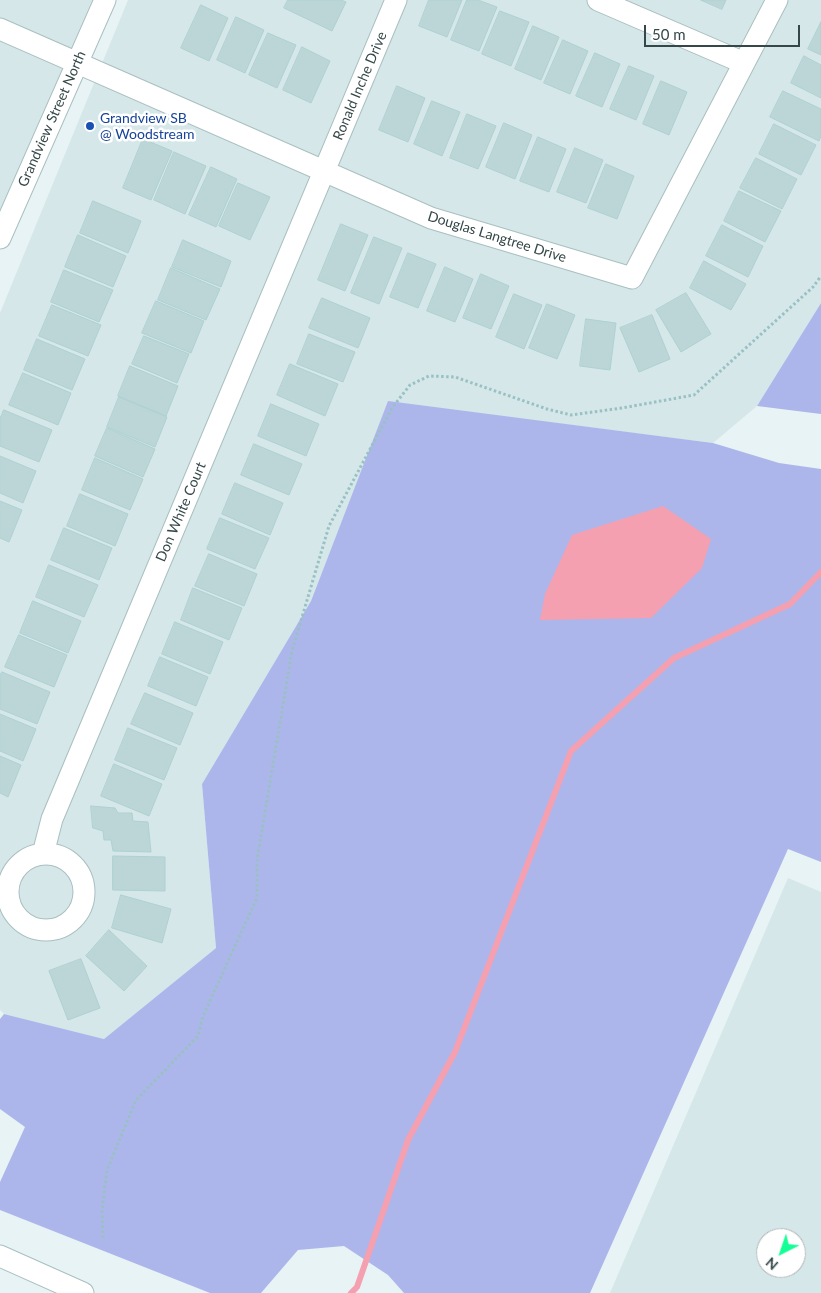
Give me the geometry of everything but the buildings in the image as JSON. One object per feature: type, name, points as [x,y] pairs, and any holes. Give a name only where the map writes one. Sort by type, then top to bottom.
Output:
[{"type":"street","name":"Grandview Street North","points":[[0,238],[105,0]]},
{"type":"street","name":"Ronald Inche Drive","points":[[324,171],[396,0]]},
{"type":"street","points":[[598,0],[744,63]]},
{"type":"street","name":"Douglas Langtree Drive","points":[[0,29],[431,218],[632,278],[777,0]]},
{"type":"street","name":"Don White Court","points":[[43,854],[55,810],[324,171]]},
{"type":"street","points":[[43,854],[55,855],[67,860],[76,868],[82,879],[84,892],[82,904],[76,915],[67,924],[56,929],[43,930],[31,927],[20,920],[5,901],[12,874],[20,864],[31,857],[43,854]]},
{"type":"street","points":[[0,1256],[83,1293]]},
{"type":"path","points":[[103,1238],[102,1211],[106,1170],[136,1100],[198,1036],[203,1016],[257,898],[257,860],[292,651],[329,526],[392,408],[410,385],[430,376],[455,377],[547,409],[571,415],[694,395],[813,287],[821,276]]},
{"type":"shaded area","points":[[0,0],[106,0],[0,234]]},
{"type":"shaded area","points":[[128,0],[821,0],[821,303],[757,406],[713,443],[388,402],[311,601],[202,784],[216,948],[104,1039],[4,1014],[0,1010],[0,313]]},
{"type":"shaded area","points":[[821,303],[821,414],[757,406]]},
{"type":"shaded area","points":[[388,401],[713,443],[779,463],[821,469],[821,862],[788,849],[590,1293],[404,1293],[388,1275],[344,1246],[298,1250],[261,1293],[210,1293],[0,1210],[0,1182],[25,1127],[0,1109],[0,1019],[4,1014],[104,1039],[216,948],[202,784],[311,601]]},
{"type":"shaded area","points":[[663,506],[711,539],[702,568],[651,618],[540,620],[545,594],[572,535]]},
{"type":"shaded area","points":[[788,878],[821,892],[821,1293],[610,1293]]},
{"type":"waterway","points":[[351,1293],[357,1287],[408,1140],[455,1052],[571,751],[674,658],[790,604],[821,572]]},
{"type":"place","name":"Grandview SB @ Woodstream","points":[[90,126]]}]
